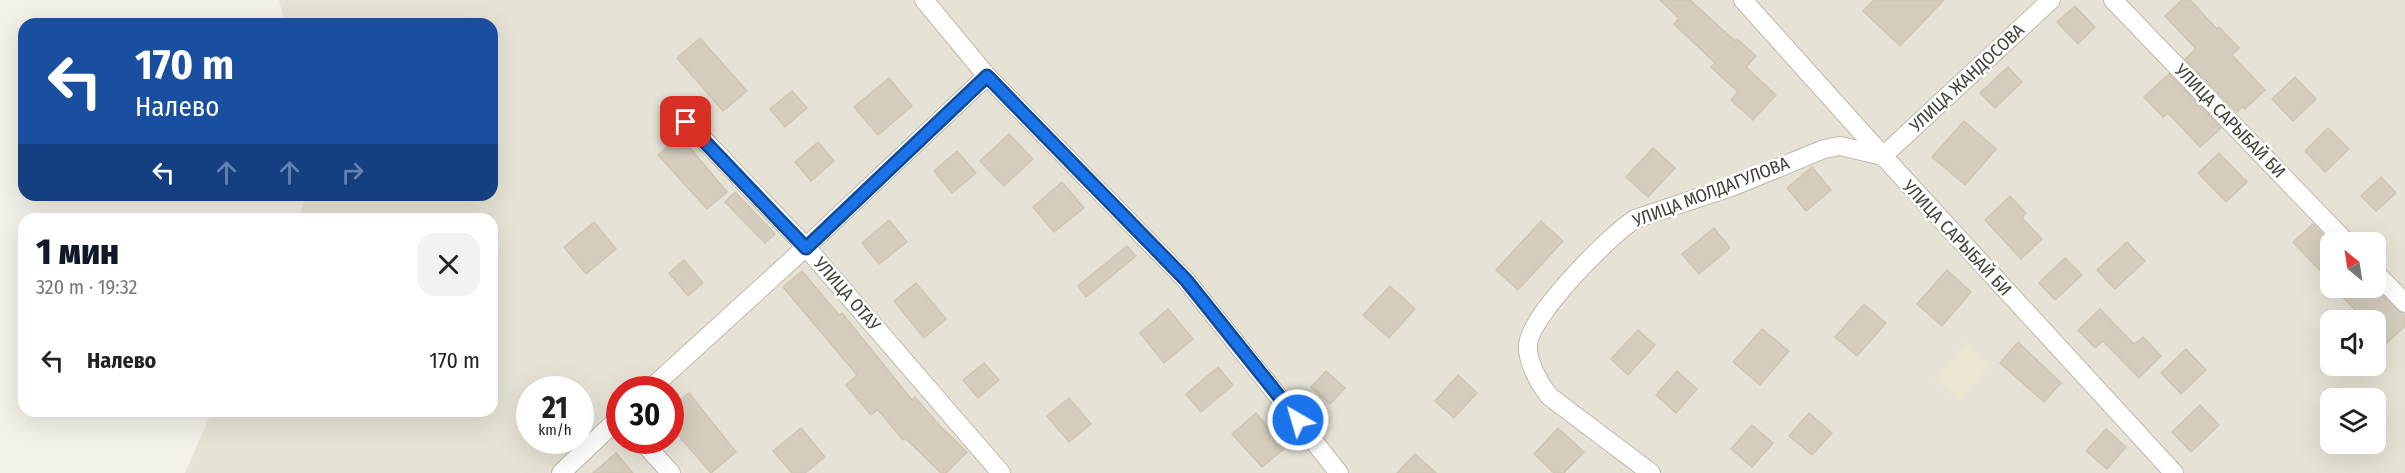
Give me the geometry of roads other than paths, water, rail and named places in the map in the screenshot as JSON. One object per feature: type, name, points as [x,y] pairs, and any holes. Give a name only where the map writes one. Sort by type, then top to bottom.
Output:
[{"type":"street","points":[[924,0],[987,76],[1186,280],[1339,473]]},
{"type":"street","name":"УЛИЦА САРЫБАЙ БИ","points":[[1743,0],[1882,156],[2174,473]]},
{"type":"street","name":"УЛИЦА ЖАНДОСОВА","points":[[1882,156],[2050,0]]},
{"type":"street","name":"УЛИЦА САРЫБАЙ БИ","points":[[2113,0],[2336,232]]},
{"type":"street","points":[[664,376],[806,248],[987,76]]},
{"type":"street","name":"УЛИЦА ОТАУ","points":[[686,122],[806,248],[1001,473]]},
{"type":"street","name":"УЛИЦА МОЛДАГУЛОВА","points":[[1651,473],[1549,396],[1539,384],[1528,352],[1530,333],[1566,282],[1623,227],[1635,219],[1734,186],[1824,149],[1840,146],[1882,156]]},
{"type":"street","points":[[2386,283],[2405,303]]},
{"type":"street","points":[[561,473],[606,430]]},
{"type":"street","points":[[653,454],[670,473]]}]
